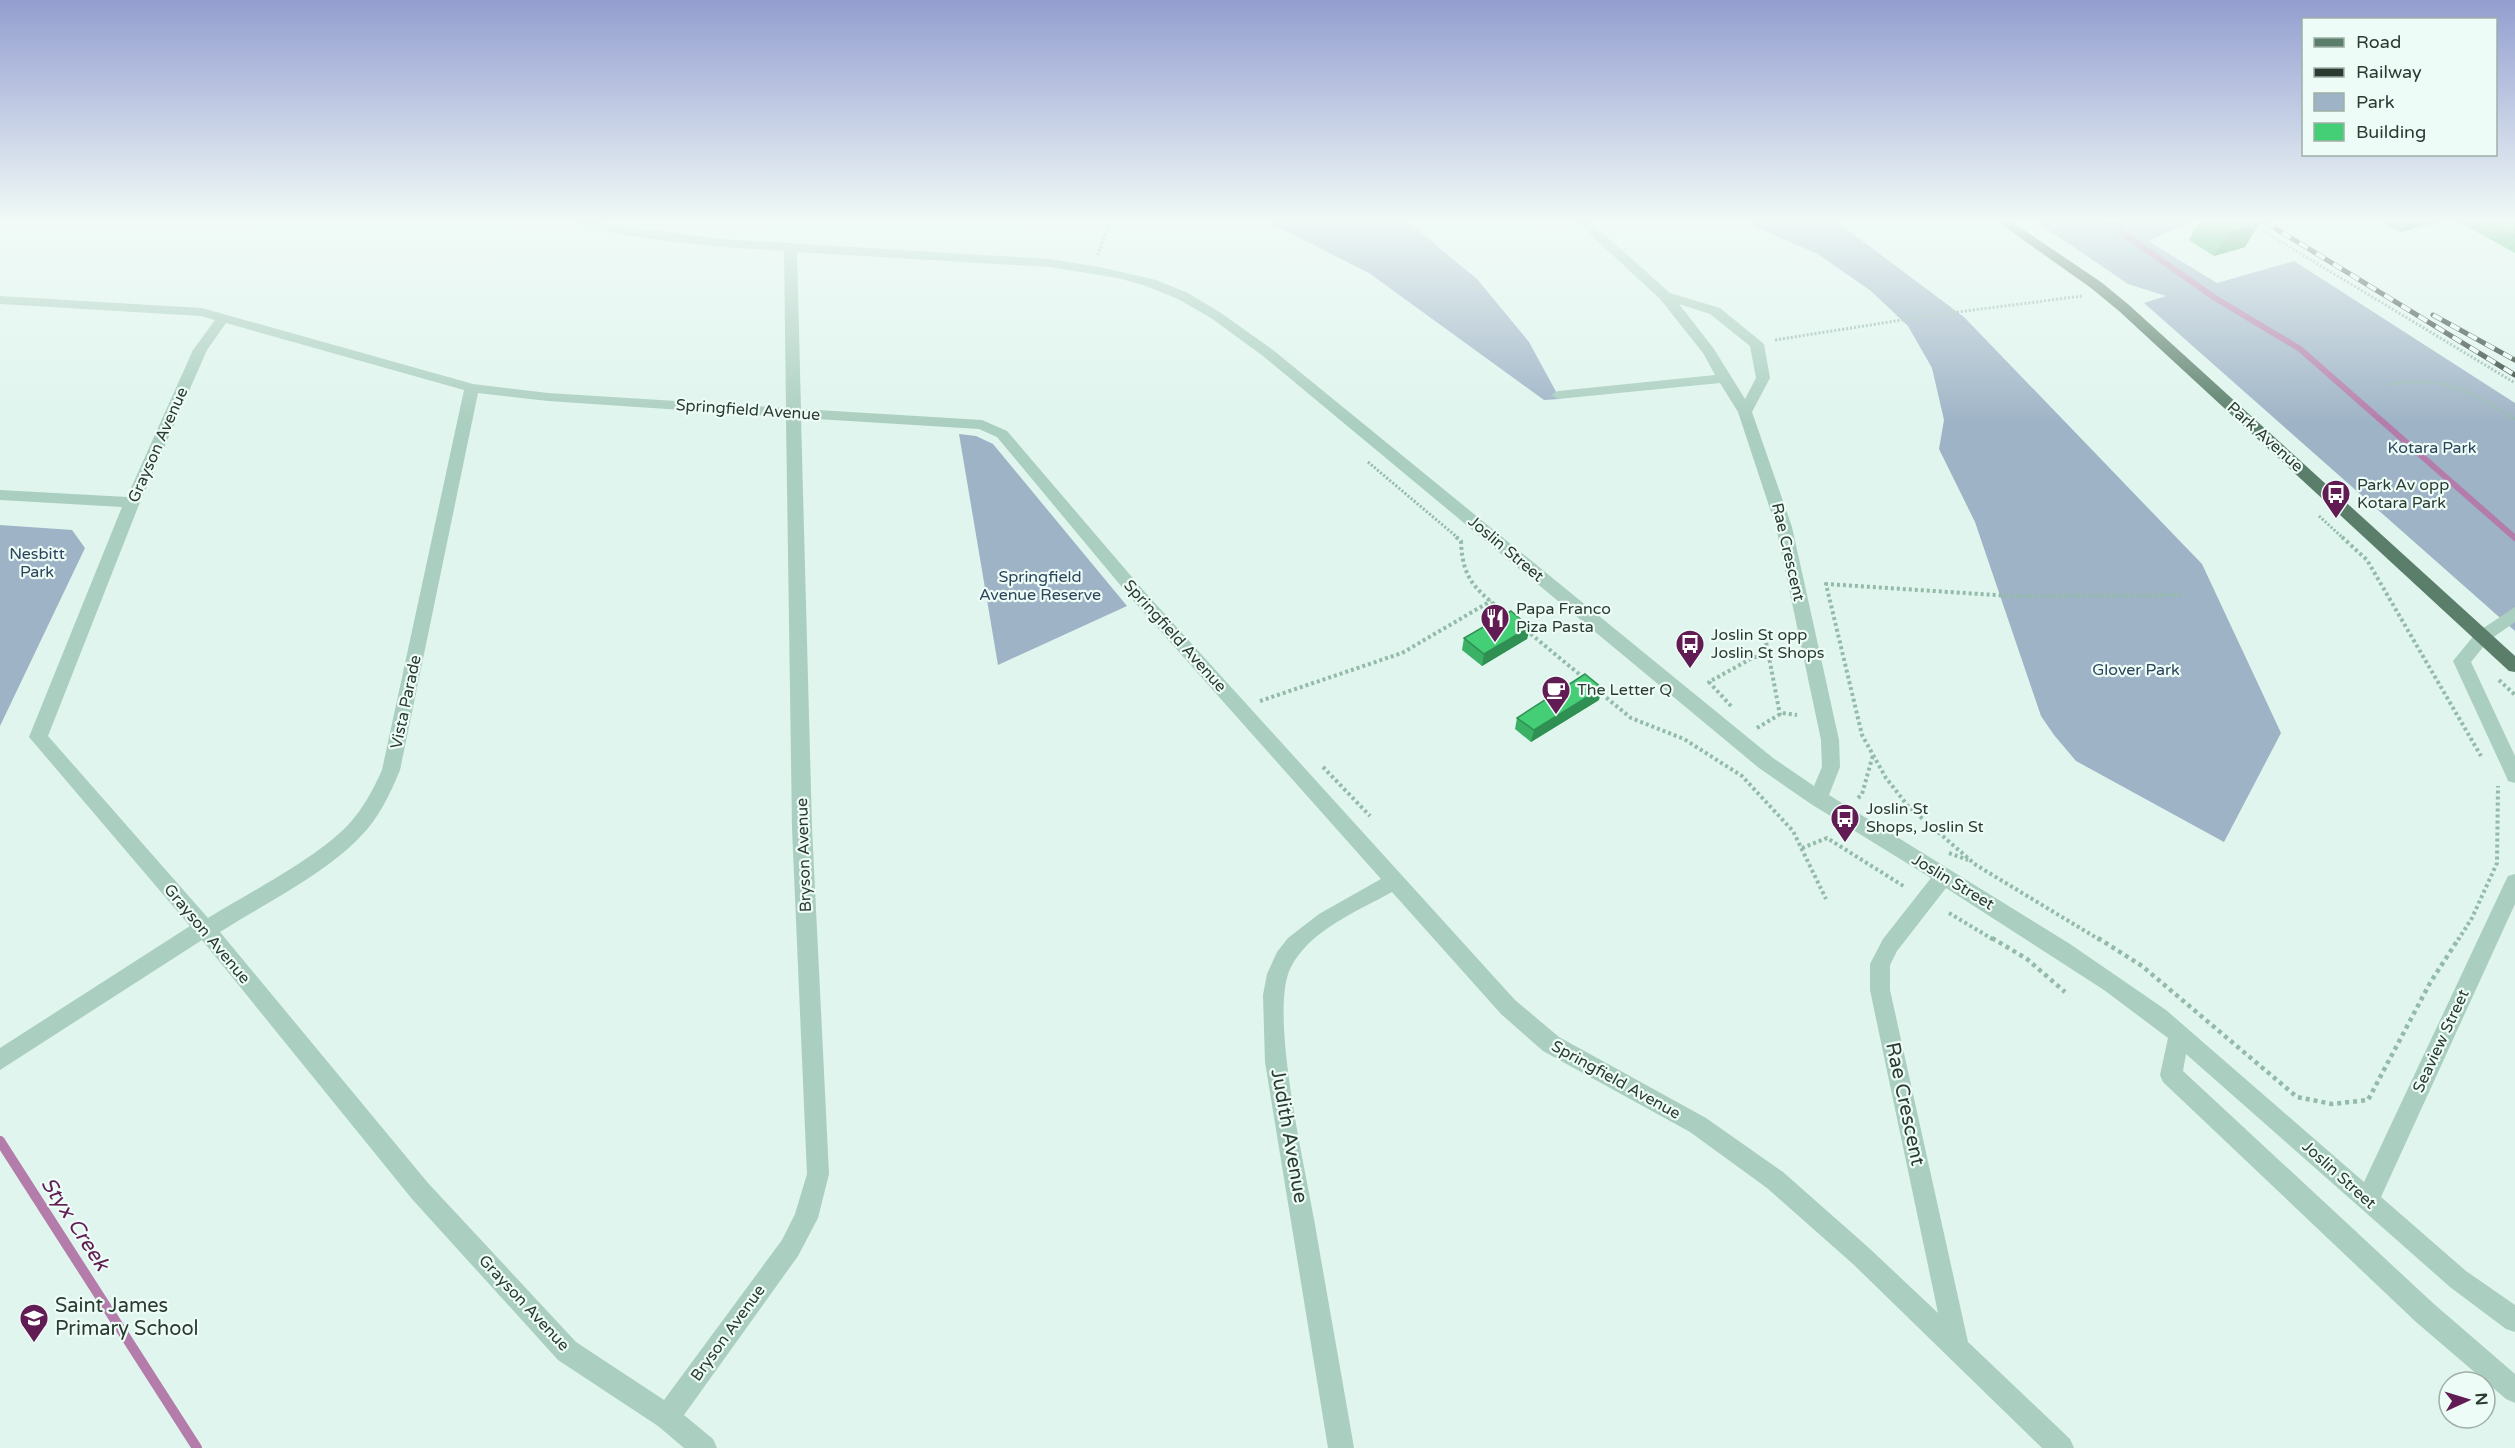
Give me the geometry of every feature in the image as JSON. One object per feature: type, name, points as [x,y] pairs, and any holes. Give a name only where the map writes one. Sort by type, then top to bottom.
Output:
[{"type":"main road","name":"Park Avenue","points":[[2102,290],[2515,666]]},
{"type":"street","name":"Bryson Avenue","points":[[667,1417],[790,1248],[806,1218],[818,1174],[802,828],[791,290]]},
{"type":"street","name":"Joslin Street","points":[[1166,290],[1181,295],[1228,322],[1268,353],[1766,763],[1818,799],[2106,978],[2179,1034],[2458,1279],[2515,1320]]},
{"type":"street","name":"Rae Crescent","points":[[1658,290],[1709,352],[1745,412],[1784,527],[1830,740],[1831,767],[1822,783],[1818,799]]},
{"type":"street","name":"Rae Crescent","points":[[1665,296],[1715,311],[1757,344]]},
{"type":"street","name":"Springfield Avenue","points":[[0,300],[202,312],[472,388],[548,397],[982,424],[1002,434],[1137,594],[1508,1007],[1551,1044],[1698,1125],[1775,1180],[1861,1256],[2061,1448]]},
{"type":"street","name":"Grayson Avenue","points":[[223,318],[200,350],[132,502],[38,737],[204,929],[420,1191],[567,1351],[667,1417],[705,1448]]},
{"type":"street","points":[[1745,412],[1763,378],[1757,344]]},
{"type":"street","points":[[1558,395],[1724,378]]},
{"type":"street","name":"Vista Parade","points":[[0,1060],[204,929],[322,858],[354,831],[377,801],[391,770],[472,388]]},
{"type":"street","points":[[0,495],[132,502]]},
{"type":"street","points":[[2515,613],[2482,637],[2462,661],[2515,776]]},
{"type":"street","name":"Rae Crescent","points":[[1944,876],[1890,945],[1880,964],[1880,990],[1958,1351]]},
{"type":"street","name":"Judith Avenue","points":[[1341,1448],[1276,1062],[1273,1027],[1274,992],[1278,973],[1288,953],[1308,933],[1394,881]]},
{"type":"street","name":"Seaview Street","points":[[2368,1200],[2515,882]]},
{"type":"street","points":[[2179,1034],[2171,1075],[2425,1312],[2515,1390]]},
{"type":"path","points":[[2076,290],[2091,304]]},
{"type":"path","points":[[2360,290],[2515,383]]},
{"type":"path","points":[[1757,344],[1830,330],[2083,296]]},
{"type":"path","points":[[2386,385],[2424,379],[2444,383],[2483,399],[2515,419]]},
{"type":"path","points":[[1365,460],[1461,541],[1461,561],[1464,574],[1471,584],[1587,682]]},
{"type":"path","points":[[2311,508],[2367,560],[2486,764]]},
{"type":"path","points":[[2184,595],[2012,596],[1826,584],[1863,735],[1873,755],[1908,806],[1976,865],[2029,895],[2142,966],[2297,1097],[2320,1104],[2344,1106],[2368,1100],[2430,983],[2472,918],[2497,863],[2498,785]]},
{"type":"path","points":[[1260,701],[1402,652],[1491,601]]},
{"type":"path","points":[[1765,637],[1780,715]]},
{"type":"path","points":[[1736,711],[1709,682],[1754,657],[1769,657]]},
{"type":"path","points":[[1596,689],[1631,718],[1684,739],[1742,776],[1793,831],[1826,899]]},
{"type":"path","points":[[1749,723],[1755,729],[1780,715],[1797,715]]},
{"type":"path","points":[[1858,798],[1862,794],[1873,755]]},
{"type":"path","points":[[1802,848],[1827,838],[1905,886]]},
{"type":"path","points":[[1949,913],[2027,959],[2065,992]]},
{"type":"green space","points":[[1392,290],[1486,290],[1529,342],[1560,399],[1544,400]]},
{"type":"green space","name":"Glover Park","points":[[1869,290],[1927,290],[1964,317],[2202,564],[2281,733],[2224,842],[2076,761],[2041,716],[1975,522],[1939,449],[1944,420],[1932,368],[1908,326]]},
{"type":"green space","name":"Kotara Park","points":[[2146,290],[2338,290],[2515,403],[2515,631],[2144,303],[2166,296]]},
{"type":"green space","name":"Springfield Avenue Reserve","points":[[959,434],[976,436],[993,444],[1127,606],[998,665]]},
{"type":"green space","name":"Nesbitt Park","points":[[0,525],[72,530],[85,548],[0,726]]},
{"type":"building","points":[[1511,611],[1530,627],[1484,654],[1464,638]]},
{"type":"building","points":[[1585,674],[1602,688],[1534,730],[1517,718]]},
{"type":"waterway","points":[[2203,290],[2300,349],[2515,538]]},
{"type":"waterway","name":"Styx Creek","points":[[0,1141],[197,1448]]},
{"type":"railway","points":[[2375,290],[2515,375]]},
{"type":"railway","points":[[2433,315],[2515,360]]},
{"type":"place","name":"Park Av opp Kotara Park","points":[[2336,520]]},
{"type":"place","name":"Papa Franco Piza Pasta","points":[[1495,644]]},
{"type":"place","name":"Joslin St opp Joslin St Shops","points":[[1690,670]]},
{"type":"place","name":"The Letter Q","points":[[1556,716]]},
{"type":"place","name":"Joslin St Shops, Joslin St","points":[[1845,844]]},
{"type":"place","name":"Saint James Primary School","points":[[34,1344]]}]
